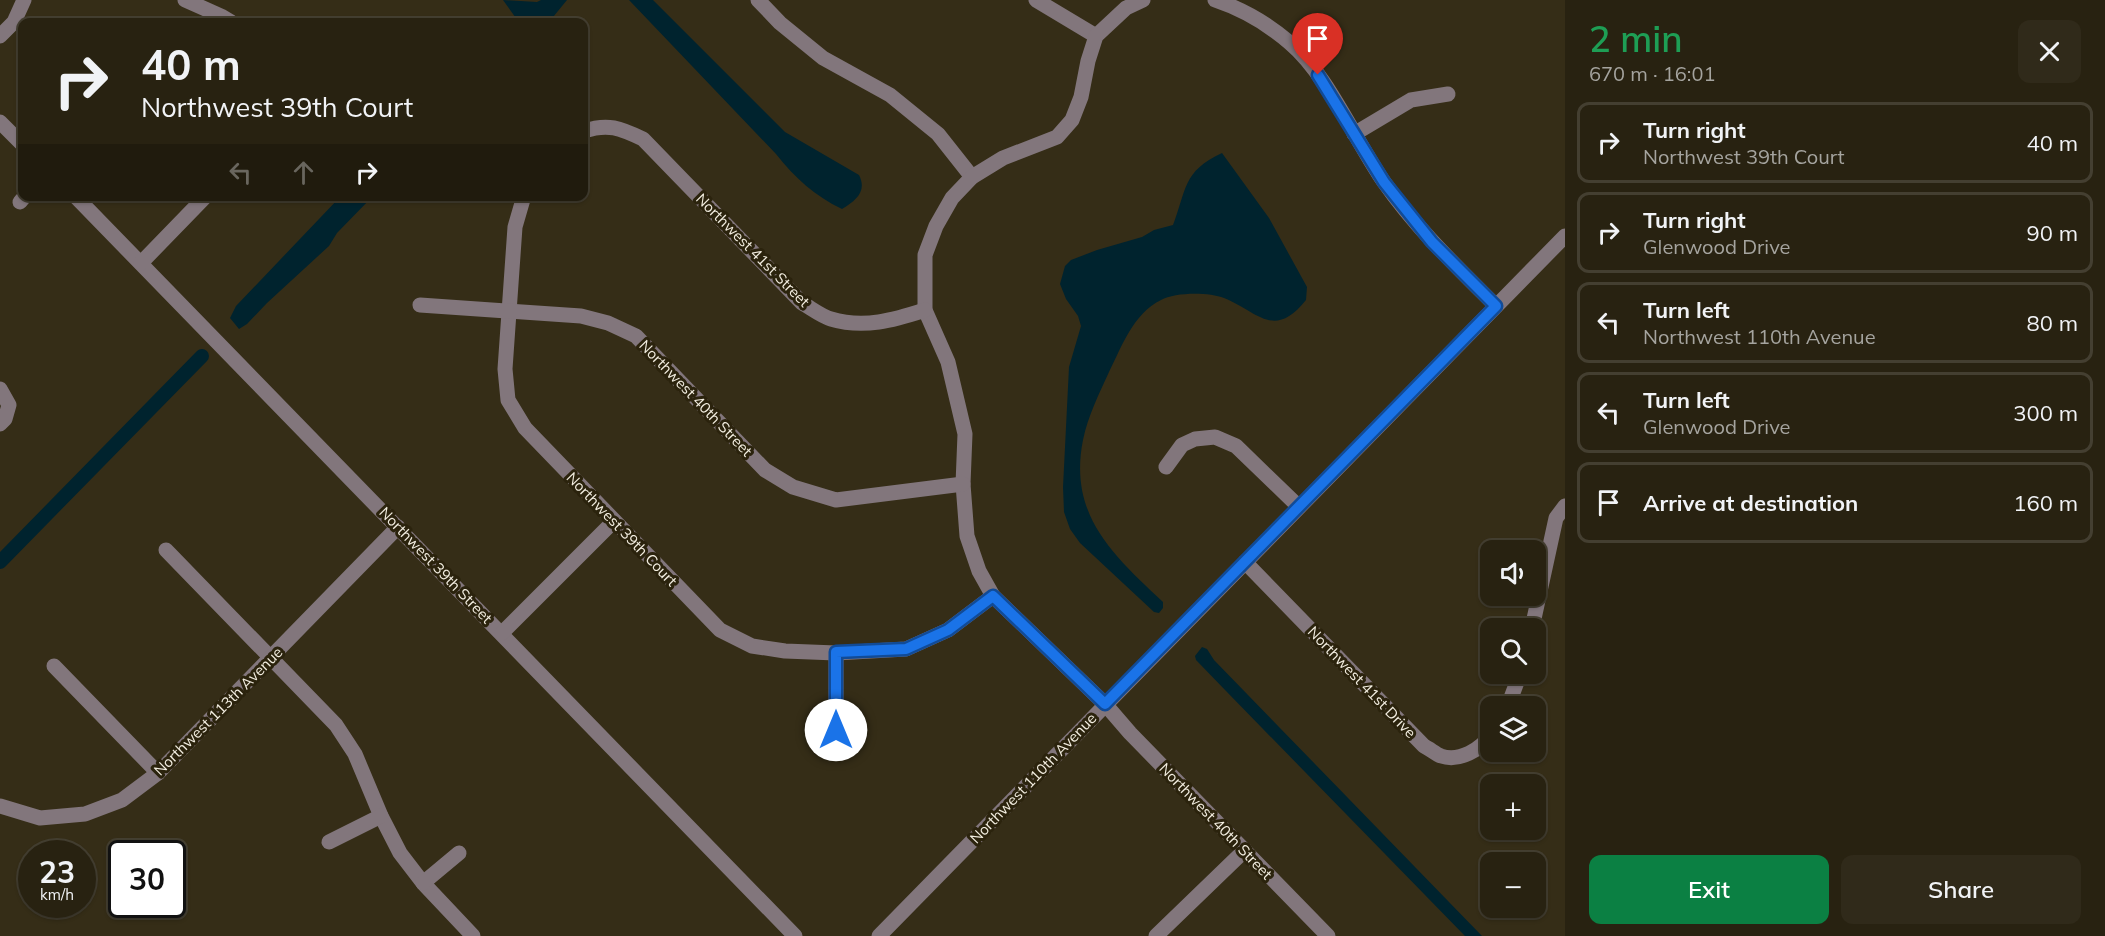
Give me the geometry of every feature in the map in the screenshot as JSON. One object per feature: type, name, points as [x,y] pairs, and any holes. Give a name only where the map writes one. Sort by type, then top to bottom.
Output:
[{"type":"street","points":[[0,36],[14,22],[24,0]]},
{"type":"street","points":[[185,0],[224,18]]},
{"type":"street","points":[[758,0],[780,23],[823,58],[890,95],[938,134],[972,177]]},
{"type":"street","points":[[1036,0],[1096,36]]},
{"type":"street","points":[[925,310],[925,255],[936,226],[952,198],[972,177],[1004,159],[1057,137],[1072,120],[1081,97],[1096,36],[1126,8],[1143,0]]},
{"type":"street","points":[[1215,0],[1240,9],[1290,43],[1318,75],[1384,182],[1432,242],[1496,306]]},
{"type":"street","points":[[1354,134],[1411,100],[1448,94]]},
{"type":"street","points":[[0,122],[18,140]]},
{"type":"street","name":"Northwest 41st Street","points":[[588,130],[600,126],[621,129],[643,139],[802,303],[830,319],[857,323],[885,322],[925,310]]},
{"type":"street","name":"Northwest 39th Street","points":[[80,201],[795,936]]},
{"type":"street","points":[[141,263],[201,201]]},
{"type":"street","points":[[508,311],[515,227],[523,201]]},
{"type":"street","name":"Northwest 110th Avenue","points":[[879,936],[1565,236]]},
{"type":"street","name":"Northwest 40th Street","points":[[420,305],[581,316],[608,323],[636,336],[765,470],[793,487],[836,500],[963,484]]},
{"type":"street","name":"Northwest 40th Street","points":[[925,310],[948,362],[966,434],[963,484],[967,536],[979,571],[993,596],[1105,704],[1130,733],[1328,936]]},
{"type":"street","name":"Northwest 39th Court","points":[[508,311],[505,369],[508,400],[525,428],[720,630],[752,646],[785,651],[836,652],[906,649],[948,630],[993,596]]},
{"type":"street","points":[[0,389],[9,405],[5,419],[0,424]]},
{"type":"street","points":[[1166,467],[1182,445],[1195,439],[1215,437],[1236,446],[1298,506]]},
{"type":"street","points":[[1546,555],[1556,519],[1565,506]]},
{"type":"street","points":[[502,633],[614,521]]},
{"type":"street","name":"Northwest 113th Avenue","points":[[0,806],[40,818],[85,814],[122,800],[158,773],[398,527]]},
{"type":"street","points":[[166,550],[336,725],[355,754],[381,816],[400,853],[423,883],[474,936]]},
{"type":"street","name":"Northwest 41st Drive","points":[[1245,562],[1425,746],[1442,756],[1464,756],[1480,746]]},
{"type":"street","points":[[836,652],[836,730]]},
{"type":"street","points":[[54,666],[158,773]]},
{"type":"street","points":[[329,842],[381,816]]},
{"type":"street","points":[[1156,936],[1245,850]]},
{"type":"street","points":[[423,883],[459,854]]},
{"type":"water","points":[[503,0],[537,2],[567,0],[552,18],[516,18]]},
{"type":"water","points":[[629,0],[653,0],[785,132],[859,175],[862,186],[856,199],[842,209],[806,186]]},
{"type":"water","points":[[1222,153],[1269,218],[1307,287],[1306,300],[1295,312],[1284,319],[1275,321],[1256,315],[1218,296],[1192,294],[1167,297],[1151,306],[1136,322],[1109,372],[1085,431],[1080,467],[1082,490],[1099,532],[1112,550],[1163,602],[1163,608],[1159,613],[1154,612],[1080,543],[1070,529],[1064,512],[1063,487],[1069,367],[1081,326],[1060,284],[1065,266],[1071,260],[1173,225],[1184,191],[1193,175],[1199,167]]},
{"type":"water","points":[[336,201],[368,201],[337,233],[329,246],[239,329],[230,318],[236,306]]},
{"type":"water","points":[[1202,647],[1207,649],[1214,660],[1482,936],[1465,936],[1227,692],[1196,660],[1195,656]]},
{"type":"waterway","points":[[0,562],[202,356]]},
{"type":"route","points":[[836,730],[836,652],[906,649],[948,630],[993,596],[1105,704],[1496,306],[1432,242],[1384,182],[1318,75]]}]
